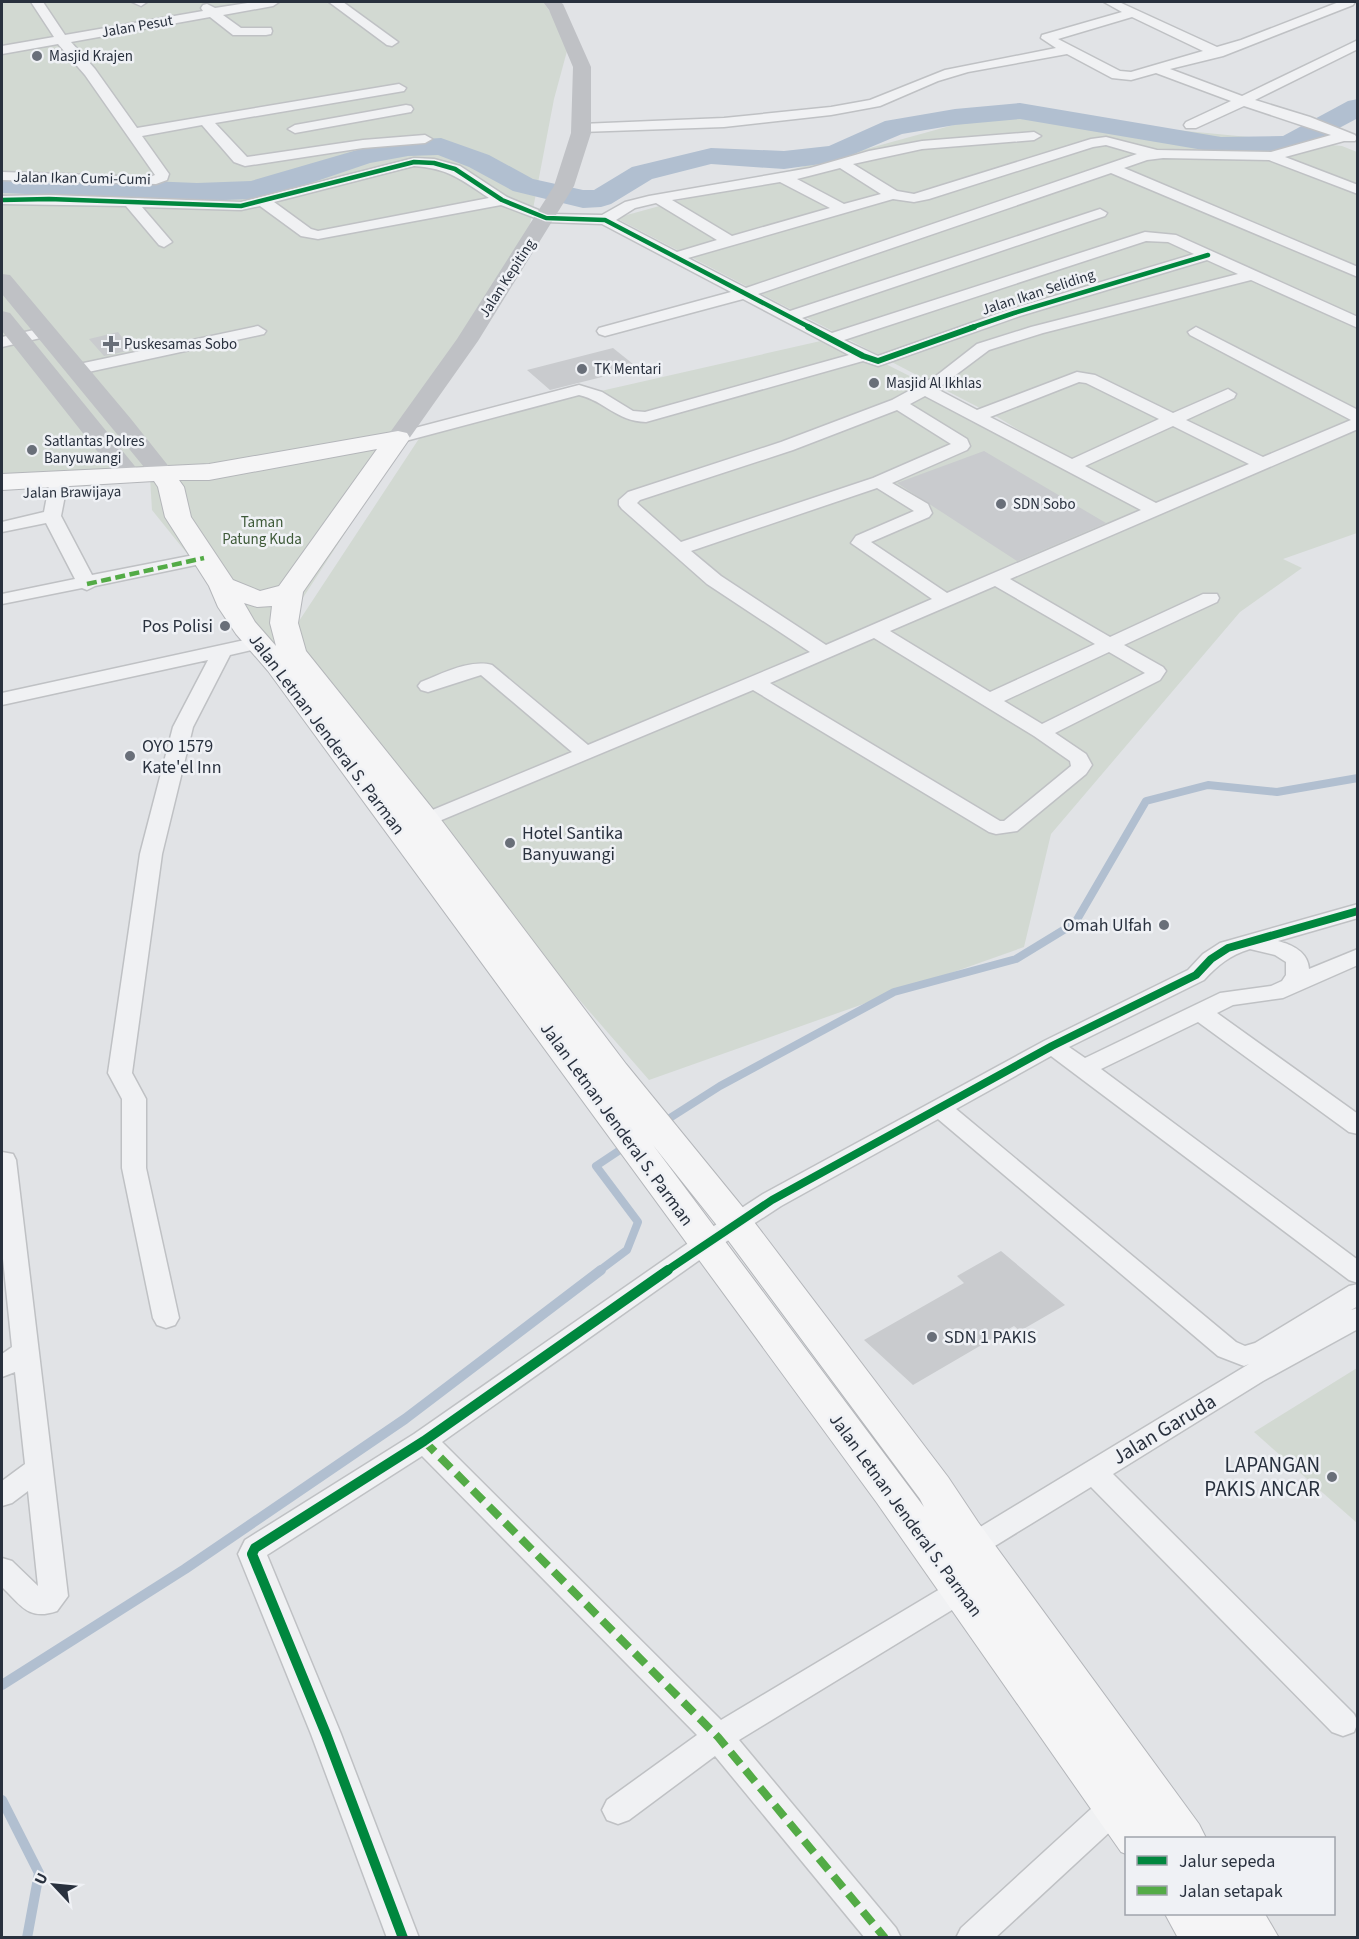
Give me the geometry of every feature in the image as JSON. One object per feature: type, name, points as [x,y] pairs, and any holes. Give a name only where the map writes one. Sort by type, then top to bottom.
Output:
[{"type":"highway","name":"Jalan Brawijaya","points":[[2,493],[55,496],[166,480],[398,438]]},
{"type":"highway","points":[[223,586],[256,599],[268,599],[289,592],[398,438]]},
{"type":"highway","points":[[166,480],[178,516]]},
{"type":"highway","name":"Jalan Brawijaya","points":[[2,482],[55,496]]},
{"type":"highway","points":[[136,483],[178,516]]},
{"type":"highway","name":"Jalan Letnan Jenderal S. Parman","points":[[178,516],[223,586],[231,605],[258,643],[278,665],[719,1231],[934,1488],[972,1546],[1182,1837]]},
{"type":"highway","name":"Jalan Letnan Jenderal S. Parman","points":[[289,592],[284,609],[283,631],[293,653],[425,820],[600,1076]]},
{"type":"highway","name":"Jalan Letnan Jenderal S. Parman","points":[[719,1231],[891,1492],[1126,1823]]},
{"type":"highway","points":[[1190,1915],[1206,1938]]},
{"type":"highway","points":[[1238,1915],[1255,1938]]},
{"type":"main road","name":"Jalan Kepiting","points":[[398,438],[467,340],[564,186],[581,128],[582,67],[557,8],[551,2]]},
{"type":"main road","points":[[2,280],[44,333],[79,369],[166,480]]},
{"type":"main road","points":[[2,318],[10,340],[48,372],[136,483]]},
{"type":"street","name":"Jalan Ikan Cumi-Cumi","points":[[2,176],[151,181],[160,179],[162,174],[90,72],[62,40],[37,2]]},
{"type":"street","points":[[196,2],[215,13],[238,32],[266,30]]},
{"type":"street","name":"Jalan Pesut","points":[[2,50],[273,2]]},
{"type":"street","points":[[335,2],[392,42]]},
{"type":"street","points":[[1110,2],[1218,53]]},
{"type":"street","points":[[1134,13],[1047,38],[1122,76],[1131,76],[1218,53],[1350,4]]},
{"type":"street","points":[[1191,125],[1358,44]]},
{"type":"street","points":[[581,128],[719,124],[806,116],[869,104],[931,79],[955,72],[1067,50]]},
{"type":"street","points":[[1157,69],[1345,136]]},
{"type":"street","points":[[133,133],[399,88]]},
{"type":"street","points":[[278,109],[315,152]]},
{"type":"street","points":[[296,129],[406,109]]},
{"type":"street","points":[[206,121],[243,161],[388,141],[425,139]]},
{"type":"street","points":[[605,220],[630,205],[658,198],[782,177],[922,144],[1034,136]]},
{"type":"street","points":[[675,257],[893,195],[914,198],[924,196],[1091,143],[1106,141],[1154,154],[1271,156],[1345,136]]},
{"type":"street","points":[[605,331],[743,294],[1154,154]]},
{"type":"street","points":[[1271,156],[1358,190]]},
{"type":"street","points":[[2,200],[229,206],[264,202],[423,162],[455,169],[502,200],[549,213],[605,220],[870,359]]},
{"type":"street","points":[[843,164],[893,195]]},
{"type":"street","points":[[1112,168],[1358,273]]},
{"type":"street","points":[[782,177],[842,209]]},
{"type":"street","points":[[658,198],[729,241]]},
{"type":"street","points":[[264,202],[306,232],[318,235],[502,200]]},
{"type":"street","points":[[130,202],[164,242]]},
{"type":"street","points":[[788,317],[1100,213]]},
{"type":"street","points":[[830,339],[1145,236],[1171,238],[1358,323]]},
{"type":"street","name":"Jalan Ikan Seliding","points":[[398,438],[570,391],[593,393],[623,414],[638,418],[646,417],[870,359],[1208,255]]},
{"type":"street","points":[[825,653],[714,580],[628,505],[628,500],[634,495],[787,446],[898,404],[925,389],[983,347],[1037,330],[1252,275]]},
{"type":"street","points":[[79,369],[258,331]]},
{"type":"street","points":[[1196,332],[1358,417]]},
{"type":"street","points":[[10,340],[44,333]]},
{"type":"street","points":[[977,416],[1083,377],[1097,381],[1263,464]]},
{"type":"street","points":[[925,389],[1155,510]]},
{"type":"street","points":[[1072,466],[1228,394]]},
{"type":"street","points":[[679,549],[879,482],[961,446],[961,443],[898,404]]},
{"type":"street","points":[[425,820],[755,683],[1358,423]]},
{"type":"street","points":[[879,482],[922,508],[924,513],[862,540],[860,543],[947,601]]},
{"type":"street","points":[[2,527],[55,496],[87,584]]},
{"type":"street","points":[[2,599],[87,584],[204,558]]},
{"type":"street","points":[[996,579],[1155,668],[1156,674],[1041,732]]},
{"type":"street","points":[[988,700],[1210,598]]},
{"type":"street","points":[[755,683],[999,828],[1010,827],[1082,765],[1079,758],[1041,732],[876,631]]},
{"type":"street","points":[[2,699],[258,643]]},
{"type":"street","points":[[166,1318],[134,1168],[130,1092],[120,1073],[151,854],[183,727],[222,652]]},
{"type":"street","points":[[428,686],[470,671],[485,669],[586,754]]},
{"type":"street","points":[[403,1938],[326,1734],[252,1554],[255,1548],[424,1441],[719,1231],[772,1200],[1052,1046],[1196,975],[1211,959],[1228,948],[1358,911]]},
{"type":"street","points":[[1250,943],[1282,949],[1295,957],[1300,967],[1298,976],[1291,985]]},
{"type":"street","points":[[1084,1068],[1228,998],[1275,993],[1358,956]]},
{"type":"street","points":[[1199,1011],[1352,1115]]},
{"type":"street","points":[[1052,1046],[1358,1274]]},
{"type":"street","points":[[941,1109],[1227,1349],[1244,1356],[1263,1351],[1358,1293]]},
{"type":"street","points":[[2,1569],[38,1604],[47,1603],[54,1596],[26,1351],[8,1255],[4,1160]]},
{"type":"street","name":"Jalan Garuda","points":[[972,1546],[1254,1374],[1358,1317]]},
{"type":"street","points":[[2,1367],[26,1351]]},
{"type":"street","points":[[424,1441],[718,1737],[885,1938]]},
{"type":"street","points":[[2,1495],[39,1469]]},
{"type":"street","points":[[1094,1472],[1342,1723]]},
{"type":"street","points":[[618,1810],[718,1737],[960,1590]]},
{"type":"street","points":[[972,1938],[1126,1823]]},
{"type":"green space","name":"Taman Patung Kuda","points":[[2,2],[543,2],[570,40],[554,99],[529,230],[401,447],[267,653],[152,510],[150,478],[327,448],[104,477],[2,478]]},
{"type":"green space","points":[[997,113],[1342,146],[1357,152],[1357,533],[1283,559],[1302,568],[1240,612],[1051,834],[1024,947],[649,1080],[278,653],[424,431],[834,338],[1027,435],[999,418],[616,218]]},
{"type":"green space","name":"LAPANGAN PAKIS ANCAR","points":[[1357,1368],[1357,1523],[1254,1432]]},
{"type":"building","name":"Puskesamas Sobo","points":[[118,332],[132,350],[104,356],[89,339]]},
{"type":"building","name":"TK Mentari","points":[[613,348],[638,368],[550,390],[527,370]]},
{"type":"building","name":"SDN Sobo","points":[[984,451],[1106,523],[1017,561],[897,483]]},
{"type":"building","points":[[1001,1251],[1065,1305],[1020,1331],[1014,1326],[913,1385],[864,1340],[964,1283],[957,1276]]},
{"type":"waterway","points":[[2,184],[197,192],[251,190],[298,178],[364,156],[408,148],[441,146],[479,161],[523,185],[583,199],[601,198],[642,173],[711,156],[784,160],[835,154],[895,127],[955,117],[1020,111],[1221,145],[1288,144],[1358,107]]},
{"type":"waterway","points":[[662,1123],[720,1086],[894,992],[1016,959],[1075,923],[1146,801],[1208,785],[1277,792],[1358,778]]},
{"type":"waterway","points":[[599,1271],[627,1250],[638,1222],[596,1166],[626,1146]]},
{"type":"waterway","points":[[2,1685],[185,1569],[405,1419],[601,1270]]},
{"type":"waterway","points":[[2,1800],[39,1873],[27,1938]]},
{"type":"marked path","points":[[87,584],[204,558]]},
{"type":"marked path","points":[[424,1441],[718,1737],[885,1938]]},
{"type":"cycle path","points":[[2,200],[49,199],[241,206],[414,162],[434,163],[455,169],[502,200],[546,218],[605,220],[863,356],[878,361],[1014,313],[1208,255]]},
{"type":"cycle path","points":[[403,1938],[326,1734],[252,1554],[255,1548],[424,1441],[706,1243],[772,1200],[1052,1046],[1196,975],[1211,959],[1228,948],[1358,911]]},
{"type":"place","name":"Masjid Krajen","points":[[37,56]]},
{"type":"place","name":"Puskesamas Sobo","points":[[111,344]]},
{"type":"place","name":"TK Mentari","points":[[582,369]]},
{"type":"place","name":"Masjid Al Ikhlas","points":[[874,383]]},
{"type":"place","name":"Satlantas Polres Banyuwangi","points":[[32,450]]},
{"type":"place","name":"SDN Sobo","points":[[1001,504]]},
{"type":"place","name":"Pos Polisi","points":[[225,626]]},
{"type":"place","name":"OYO 1579 Kate'el Inn","points":[[130,756]]},
{"type":"place","name":"Hotel Santika Banyuwangi","points":[[510,843]]},
{"type":"place","name":"Omah Ulfah","points":[[1164,925]]},
{"type":"place","name":"SDN 1 PAKIS","points":[[932,1337]]},
{"type":"place","name":"LAPANGAN PAKIS ANCAR","points":[[1332,1477]]}]
